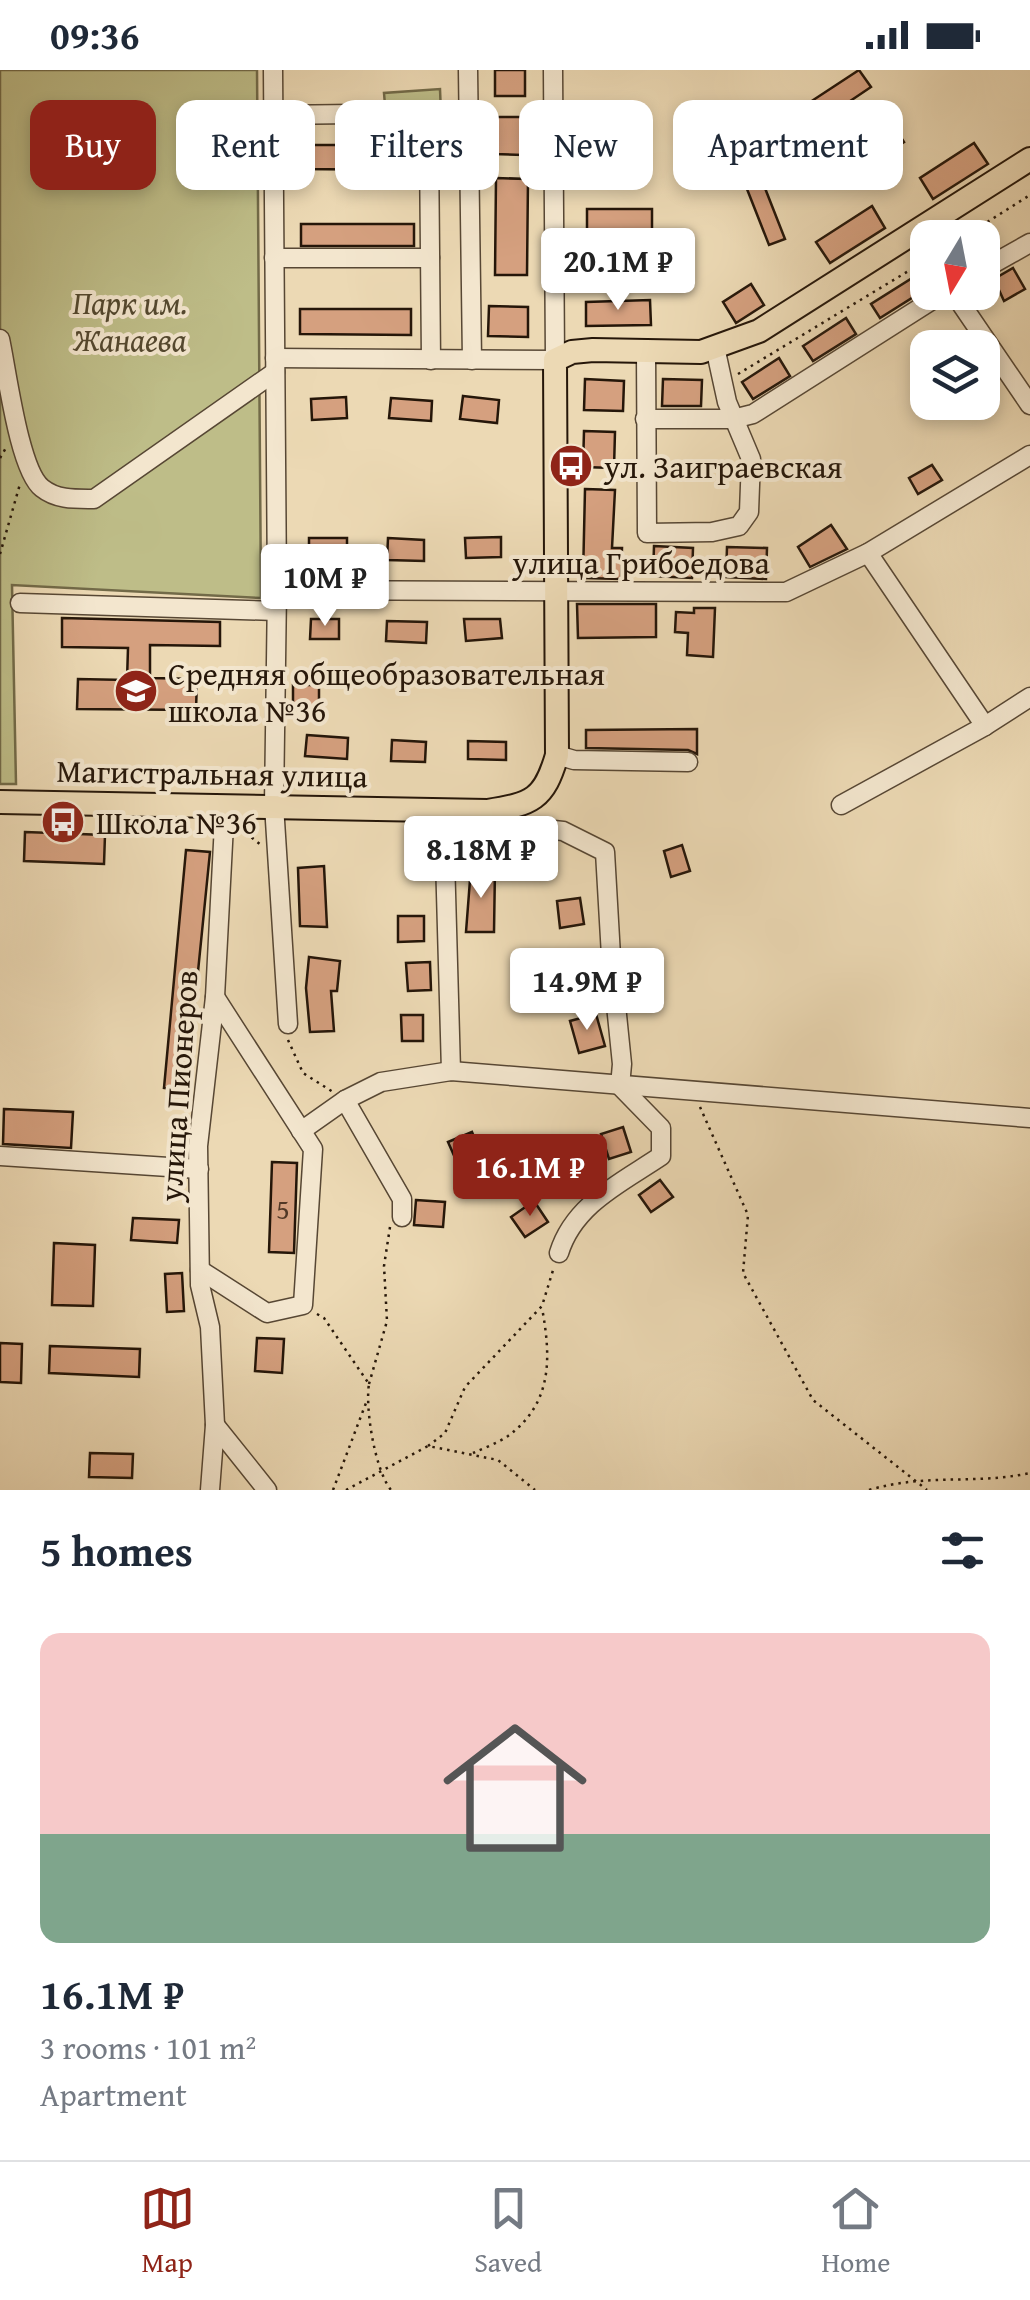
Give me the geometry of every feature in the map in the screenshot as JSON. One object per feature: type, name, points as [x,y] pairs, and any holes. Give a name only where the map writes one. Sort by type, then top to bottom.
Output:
[{"type":"main road","points":[[935,220],[1030,159]]},
{"type":"main road","points":[[557,755],[555,360],[572,352],[594,350],[701,352],[758,332],[910,236]]},
{"type":"main road","name":"Магистральная улица","points":[[0,802],[225,814],[274,805],[444,820],[520,806],[539,796],[550,781],[557,755]]},
{"type":"street","points":[[272,70],[273,100]]},
{"type":"street","points":[[468,70],[472,360]]},
{"type":"street","points":[[0,340],[25,462],[40,487],[62,498],[94,499],[275,365],[555,360],[553,70]]},
{"type":"street","points":[[315,114],[354,114],[380,129],[410,130],[428,144],[432,360]]},
{"type":"street","points":[[274,190],[274,805],[288,1024]]},
{"type":"street","points":[[1000,260],[1030,243]]},
{"type":"street","points":[[274,258],[430,258]]},
{"type":"street","points":[[645,420],[733,419],[754,414],[917,310]]},
{"type":"street","points":[[965,310],[1030,405]]},
{"type":"street","points":[[646,351],[646,534],[712,532],[739,526],[750,512],[752,459],[733,419],[715,346]]},
{"type":"street","name":"улица Грибоедова","points":[[276,590],[786,592],[868,553],[1030,456]]},
{"type":"street","points":[[868,553],[986,726]]},
{"type":"street","points":[[20,603],[276,611]]},
{"type":"street","points":[[841,805],[986,726],[1030,697]]},
{"type":"street","points":[[557,755],[574,760],[688,762]]},
{"type":"street","name":"улица Пионеров","points":[[210,1490],[216,1426],[210,1326],[200,1270],[199,1169],[225,814]]},
{"type":"street","points":[[451,1072],[444,820],[563,831],[605,852],[610,956],[622,1064],[620,1086],[661,1128],[662,1156],[584,1207],[559,1253]]},
{"type":"street","points":[[200,1270],[267,1313],[303,1305],[312,1149],[214,998]]},
{"type":"street","points":[[300,1131],[345,1100],[381,1082],[451,1072],[1030,1118]]},
{"type":"street","points":[[345,1100],[402,1199],[396,1218]]},
{"type":"street","points":[[0,1156],[199,1169]]},
{"type":"street","points":[[216,1426],[267,1490]]},
{"type":"path","points":[[990,220],[1030,194]]},
{"type":"path","points":[[722,379],[738,374],[910,268]]},
{"type":"path","points":[[0,554],[25,462]]},
{"type":"path","points":[[225,814],[279,861]]},
{"type":"path","points":[[288,1024],[288,1041],[303,1073],[345,1100]]},
{"type":"path","points":[[694,1092],[748,1214],[743,1273],[813,1400],[927,1490]]},
{"type":"path","points":[[333,1490],[366,1403],[387,1321],[384,1266],[396,1218]]},
{"type":"path","points":[[346,1490],[445,1433],[465,1387],[542,1306],[559,1253]]},
{"type":"path","points":[[303,1305],[324,1318],[369,1384]]},
{"type":"path","points":[[470,1454],[508,1436],[540,1401],[549,1348],[542,1306]]},
{"type":"path","points":[[366,1403],[390,1490]]},
{"type":"path","points":[[428,1446],[498,1460],[536,1490]]},
{"type":"path","points":[[870,1490],[916,1479],[1007,1478],[1030,1473]]},
{"type":"green space","name":"Парк им. Жанаева","points":[[0,70],[257,70],[257,100],[176,100],[176,190],[258,190],[261,598],[12,585],[16,784],[0,784]]},
{"type":"green space","points":[[440,89],[440,100],[385,100],[384,93]]},
{"type":"building","points":[[495,70],[525,70],[525,96],[495,96]]},
{"type":"building","points":[[859,70],[871,87],[852,100],[813,100]]},
{"type":"building","points":[[499,117],[519,117],[519,155],[499,154]]},
{"type":"building","points":[[974,143],[988,164],[933,199],[920,178]]},
{"type":"building","points":[[315,145],[335,145],[335,169],[315,169]]},
{"type":"building","points":[[499,178],[519,179],[519,190],[528,190],[527,275],[495,275],[496,190],[499,190]]},
{"type":"building","points":[[747,190],[766,190],[785,239],[769,245]]},
{"type":"building","points":[[872,206],[885,228],[830,263],[816,242]]},
{"type":"building","points":[[587,209],[652,209],[652,233],[587,233]]},
{"type":"building","points":[[301,224],[414,224],[414,246],[301,246]]},
{"type":"building","points":[[1013,268],[1025,289],[1004,301],[1000,276]]},
{"type":"building","points":[[910,279],[910,299],[880,318],[871,304]]},
{"type":"building","points":[[751,284],[764,305],[736,323],[723,302]]},
{"type":"building","points":[[650,300],[651,325],[586,326],[586,302]]},
{"type":"building","points":[[489,306],[528,307],[528,337],[488,336]]},
{"type":"building","points":[[300,309],[411,309],[411,335],[300,334]]},
{"type":"building","points":[[846,318],[856,334],[813,361],[803,346]]},
{"type":"building","points":[[779,358],[790,376],[753,399],[742,382]]},
{"type":"building","points":[[585,379],[624,381],[623,411],[584,410]]},
{"type":"building","points":[[663,379],[702,380],[701,406],[662,406]]},
{"type":"building","points":[[463,396],[499,400],[497,423],[460,419]]},
{"type":"building","points":[[346,397],[347,418],[312,420],[311,399]]},
{"type":"building","points":[[391,398],[432,401],[431,421],[389,418]]},
{"type":"building","points":[[584,431],[615,432],[614,468],[583,467]]},
{"type":"building","points":[[932,465],[942,480],[918,494],[909,478]]},
{"type":"building","points":[[585,489],[615,490],[612,548],[622,548],[621,579],[583,578]]},
{"type":"building","points":[[831,525],[847,549],[810,567],[798,547]]},
{"type":"building","points":[[501,537],[501,557],[466,558],[465,538]]},
{"type":"building","points":[[309,538],[347,538],[347,557],[309,557]]},
{"type":"building","points":[[388,538],[424,540],[424,561],[387,560]]},
{"type":"building","points":[[654,546],[693,548],[692,578],[653,576]]},
{"type":"building","points":[[727,547],[767,548],[766,579],[726,577]]},
{"type":"building","points":[[577,604],[656,604],[656,637],[578,638]]},
{"type":"building","points":[[694,608],[715,608],[713,657],[687,655],[688,633],[675,632],[676,612],[694,613]]},
{"type":"building","points":[[62,618],[220,622],[220,646],[150,645],[150,678],[197,679],[196,710],[77,709],[78,679],[127,680],[128,648],[62,647]]},
{"type":"building","points":[[311,619],[339,619],[339,639],[310,639]]},
{"type":"building","points":[[464,619],[500,619],[502,638],[466,641]]},
{"type":"building","points":[[387,621],[427,622],[426,643],[386,641]]},
{"type":"building","points":[[293,685],[319,685],[319,707],[293,707]]},
{"type":"building","points":[[697,729],[697,754],[688,750],[586,748],[586,730]]},
{"type":"building","points":[[307,735],[348,738],[347,759],[305,756]]},
{"type":"building","points":[[392,740],[426,742],[425,762],[391,761]]},
{"type":"building","points":[[468,741],[506,742],[506,760],[468,759]]},
{"type":"building","points":[[25,832],[105,835],[104,864],[24,861]]},
{"type":"building","points":[[682,845],[690,871],[671,877],[664,851]]},
{"type":"building","points":[[186,850],[210,852],[186,1091],[164,1088]]},
{"type":"building","points":[[324,866],[327,927],[300,926],[298,868]]},
{"type":"building","points":[[471,867],[495,868],[494,932],[466,932]]},
{"type":"building","points":[[580,898],[584,924],[560,928],[557,901]]},
{"type":"building","points":[[398,916],[424,916],[424,941],[398,942]]},
{"type":"building","points":[[309,957],[340,961],[337,991],[331,991],[334,1031],[310,1032],[306,988]]},
{"type":"building","points":[[430,962],[431,990],[408,991],[406,963]]},
{"type":"building","points":[[589,968],[592,994],[564,998],[561,972]]},
{"type":"building","points":[[596,1014],[605,1046],[579,1053],[570,1021]]},
{"type":"building","points":[[401,1015],[423,1015],[423,1041],[402,1041]]},
{"type":"building","points":[[4,1109],[73,1112],[71,1148],[3,1144]]},
{"type":"building","points":[[623,1127],[631,1152],[609,1159],[601,1134]]},
{"type":"building","points":[[472,1132],[483,1159],[460,1169],[448,1142]]},
{"type":"building","points":[[272,1162],[297,1163],[294,1253],[269,1252]]},
{"type":"building","points":[[660,1180],[673,1197],[651,1212],[639,1195]]},
{"type":"building","points":[[416,1200],[445,1202],[443,1227],[414,1225]]},
{"type":"building","points":[[534,1201],[548,1222],[525,1237],[511,1217]]},
{"type":"building","points":[[133,1218],[179,1220],[177,1243],[131,1240]]},
{"type":"building","points":[[54,1243],[95,1245],[93,1306],[52,1305]]},
{"type":"building","points":[[182,1273],[184,1311],[167,1312],[165,1274]]},
{"type":"building","points":[[257,1338],[284,1339],[282,1373],[255,1371]]},
{"type":"building","points":[[0,1343],[22,1344],[21,1383],[0,1382]]},
{"type":"building","points":[[50,1346],[140,1349],[139,1377],[49,1373]]},
{"type":"building","points":[[90,1453],[133,1454],[132,1478],[89,1477]]},
{"type":"place","name":"ул. Заиграевская","points":[[571,466]]},
{"type":"place","name":"Средняя общеобразовательная школа №36","points":[[136,691]]},
{"type":"place","name":"Школа №36","points":[[63,822]]}]
